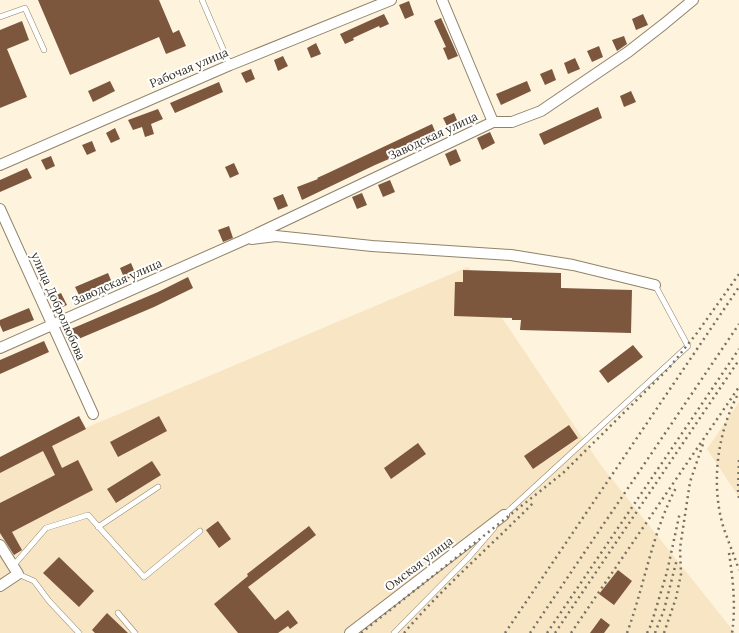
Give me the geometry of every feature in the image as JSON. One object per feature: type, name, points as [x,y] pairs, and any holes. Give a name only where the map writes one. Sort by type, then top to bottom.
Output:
[{"type":"street","name":"Рабочая улица","points":[[0,165],[230,65],[391,0]]},
{"type":"street","points":[[442,0],[493,122]]},
{"type":"street","name":"Заводская улица","points":[[0,348],[244,240],[493,122],[512,122],[541,111],[628,52],[692,0]]},
{"type":"street","name":"улица Добролюбова","points":[[0,209],[93,414]]},
{"type":"street","name":"Заводская улица","points":[[244,240],[276,236],[372,246],[511,255],[573,265],[655,286]]},
{"type":"street","name":"Омская улица","points":[[350,633],[504,515]]},
{"type":"street","points":[[0,544],[16,570],[0,586]]},
{"type":"lane","points":[[202,0],[230,65]]},
{"type":"lane","points":[[0,18],[26,8],[44,50]]},
{"type":"lane","points":[[394,633],[468,558],[504,515],[688,346],[655,286]]},
{"type":"lane","points":[[98,527],[158,487]]},
{"type":"lane","points":[[79,633],[49,601],[34,581],[16,570],[46,528],[88,515],[144,577],[200,531]]},
{"type":"lane","points":[[118,613],[135,633]]},
{"type":"shaded area","points":[[468,267],[600,464],[735,633],[0,633],[0,464]]},
{"type":"shaded area","points":[[739,402],[739,497],[707,449]]},
{"type":"building","points":[[38,0],[159,0],[173,33],[179,30],[186,46],[166,54],[159,37],[70,75]]},
{"type":"building","points":[[409,1],[414,15],[405,19],[399,5]]},
{"type":"building","points":[[384,14],[389,24],[380,28],[379,26],[353,38],[354,40],[345,44],[340,34]]},
{"type":"building","points":[[643,14],[648,25],[636,30],[632,19]]},
{"type":"building","points":[[441,18],[458,56],[448,60],[443,48],[446,47],[434,21]]},
{"type":"building","points":[[22,21],[29,40],[7,49],[27,97],[0,108],[0,30]]},
{"type":"building","points":[[624,36],[627,44],[617,51],[612,40]]},
{"type":"building","points":[[316,43],[321,54],[311,58],[307,48]]},
{"type":"building","points":[[599,46],[603,57],[592,62],[587,51]]},
{"type":"building","points":[[283,56],[288,66],[278,71],[274,60]]},
{"type":"building","points":[[575,58],[580,69],[568,74],[564,63]]},
{"type":"building","points":[[251,69],[255,79],[246,83],[241,73]]},
{"type":"building","points":[[552,69],[556,80],[545,85],[540,74]]},
{"type":"building","points":[[110,81],[115,91],[93,102],[88,91]]},
{"type":"building","points":[[527,81],[531,91],[501,105],[496,94]]},
{"type":"building","points":[[219,82],[223,92],[175,113],[170,103]]},
{"type":"building","points":[[631,91],[636,102],[624,107],[620,96]]},
{"type":"building","points":[[598,107],[602,118],[544,145],[539,134]]},
{"type":"building","points":[[158,109],[163,119],[151,124],[154,134],[145,137],[142,127],[133,130],[128,120]]},
{"type":"building","points":[[454,113],[459,125],[449,130],[443,118]]},
{"type":"building","points":[[432,124],[437,136],[302,200],[297,187],[318,179],[317,178]]},
{"type":"building","points":[[115,128],[120,139],[111,143],[106,133]]},
{"type":"building","points":[[490,132],[495,143],[482,150],[477,138]]},
{"type":"building","points":[[92,141],[96,151],[87,155],[82,145]]},
{"type":"building","points":[[456,149],[461,161],[450,166],[445,154]]},
{"type":"building","points":[[51,156],[55,166],[46,170],[41,160]]},
{"type":"building","points":[[234,163],[239,174],[230,178],[225,167]]},
{"type":"building","points":[[27,168],[32,178],[0,192],[0,180]]},
{"type":"building","points":[[390,180],[395,192],[383,197],[378,185]]},
{"type":"building","points":[[362,193],[367,205],[357,209],[352,197]]},
{"type":"building","points":[[283,194],[288,206],[278,210],[273,198]]},
{"type":"building","points":[[229,226],[233,238],[223,242],[218,230]]},
{"type":"building","points":[[131,263],[136,275],[125,280],[120,268]]},
{"type":"building","points":[[463,270],[561,273],[561,288],[632,290],[631,333],[520,330],[521,320],[512,320],[512,318],[454,316],[455,282],[463,282]]},
{"type":"building","points":[[108,273],[113,285],[81,299],[75,287]]},
{"type":"building","points":[[188,277],[193,288],[154,307],[69,343],[64,332],[158,292]]},
{"type":"building","points":[[61,293],[67,305],[56,310],[50,298]]},
{"type":"building","points":[[29,308],[34,320],[3,332],[0,325],[0,320]]},
{"type":"building","points":[[44,341],[49,352],[0,374],[0,360]]},
{"type":"building","points":[[633,345],[643,357],[608,383],[599,371]]},
{"type":"building","points":[[79,416],[86,429],[52,446],[62,468],[78,460],[93,490],[12,532],[22,550],[14,555],[0,533],[0,503],[55,475],[43,451],[0,473],[0,457]]},
{"type":"building","points":[[159,416],[167,431],[118,457],[110,442]]},
{"type":"building","points":[[569,425],[578,438],[533,469],[524,456]]},
{"type":"building","points":[[418,443],[426,454],[391,479],[384,468]]},
{"type":"building","points":[[152,461],[161,475],[116,503],[107,489]]},
{"type":"building","points":[[218,521],[231,539],[219,548],[206,530]]},
{"type":"building","points":[[309,526],[316,535],[248,587],[275,620],[288,610],[298,623],[290,629],[288,626],[278,633],[238,633],[214,604],[248,576],[247,574]]},
{"type":"building","points":[[59,557],[94,591],[79,607],[43,573]]},
{"type":"building","points":[[618,570],[632,581],[614,605],[599,594]]},
{"type":"building","points":[[107,613],[128,633],[95,633],[92,630]]},
{"type":"building","points":[[601,618],[610,625],[604,633],[590,633]]},
{"type":"railway","points":[[361,633],[563,473],[669,368],[697,333],[739,274]]},
{"type":"railway","points":[[505,633],[739,287]]},
{"type":"railway","points":[[530,633],[739,324]]},
{"type":"railway","points":[[547,633],[739,349]]},
{"type":"railway","points":[[555,633],[739,360]]},
{"type":"railway","points":[[571,633],[739,387]]},
{"type":"railway","points":[[737,396],[730,411],[721,443],[718,460],[717,493],[723,526],[739,570]]},
{"type":"railway","points":[[664,633],[676,598],[681,574],[680,548],[690,482],[703,444]]},
{"type":"railway","points":[[739,460],[739,498]]},
{"type":"railway","points":[[627,633],[661,521],[677,486]]},
{"type":"railway","points":[[404,633],[451,582],[534,502]]},
{"type":"railway","points":[[647,633],[651,625],[667,572],[680,512]]},
{"type":"railway","points":[[729,553],[734,593],[732,633]]},
{"type":"railway","points":[[655,633],[664,610],[677,559]]}]
